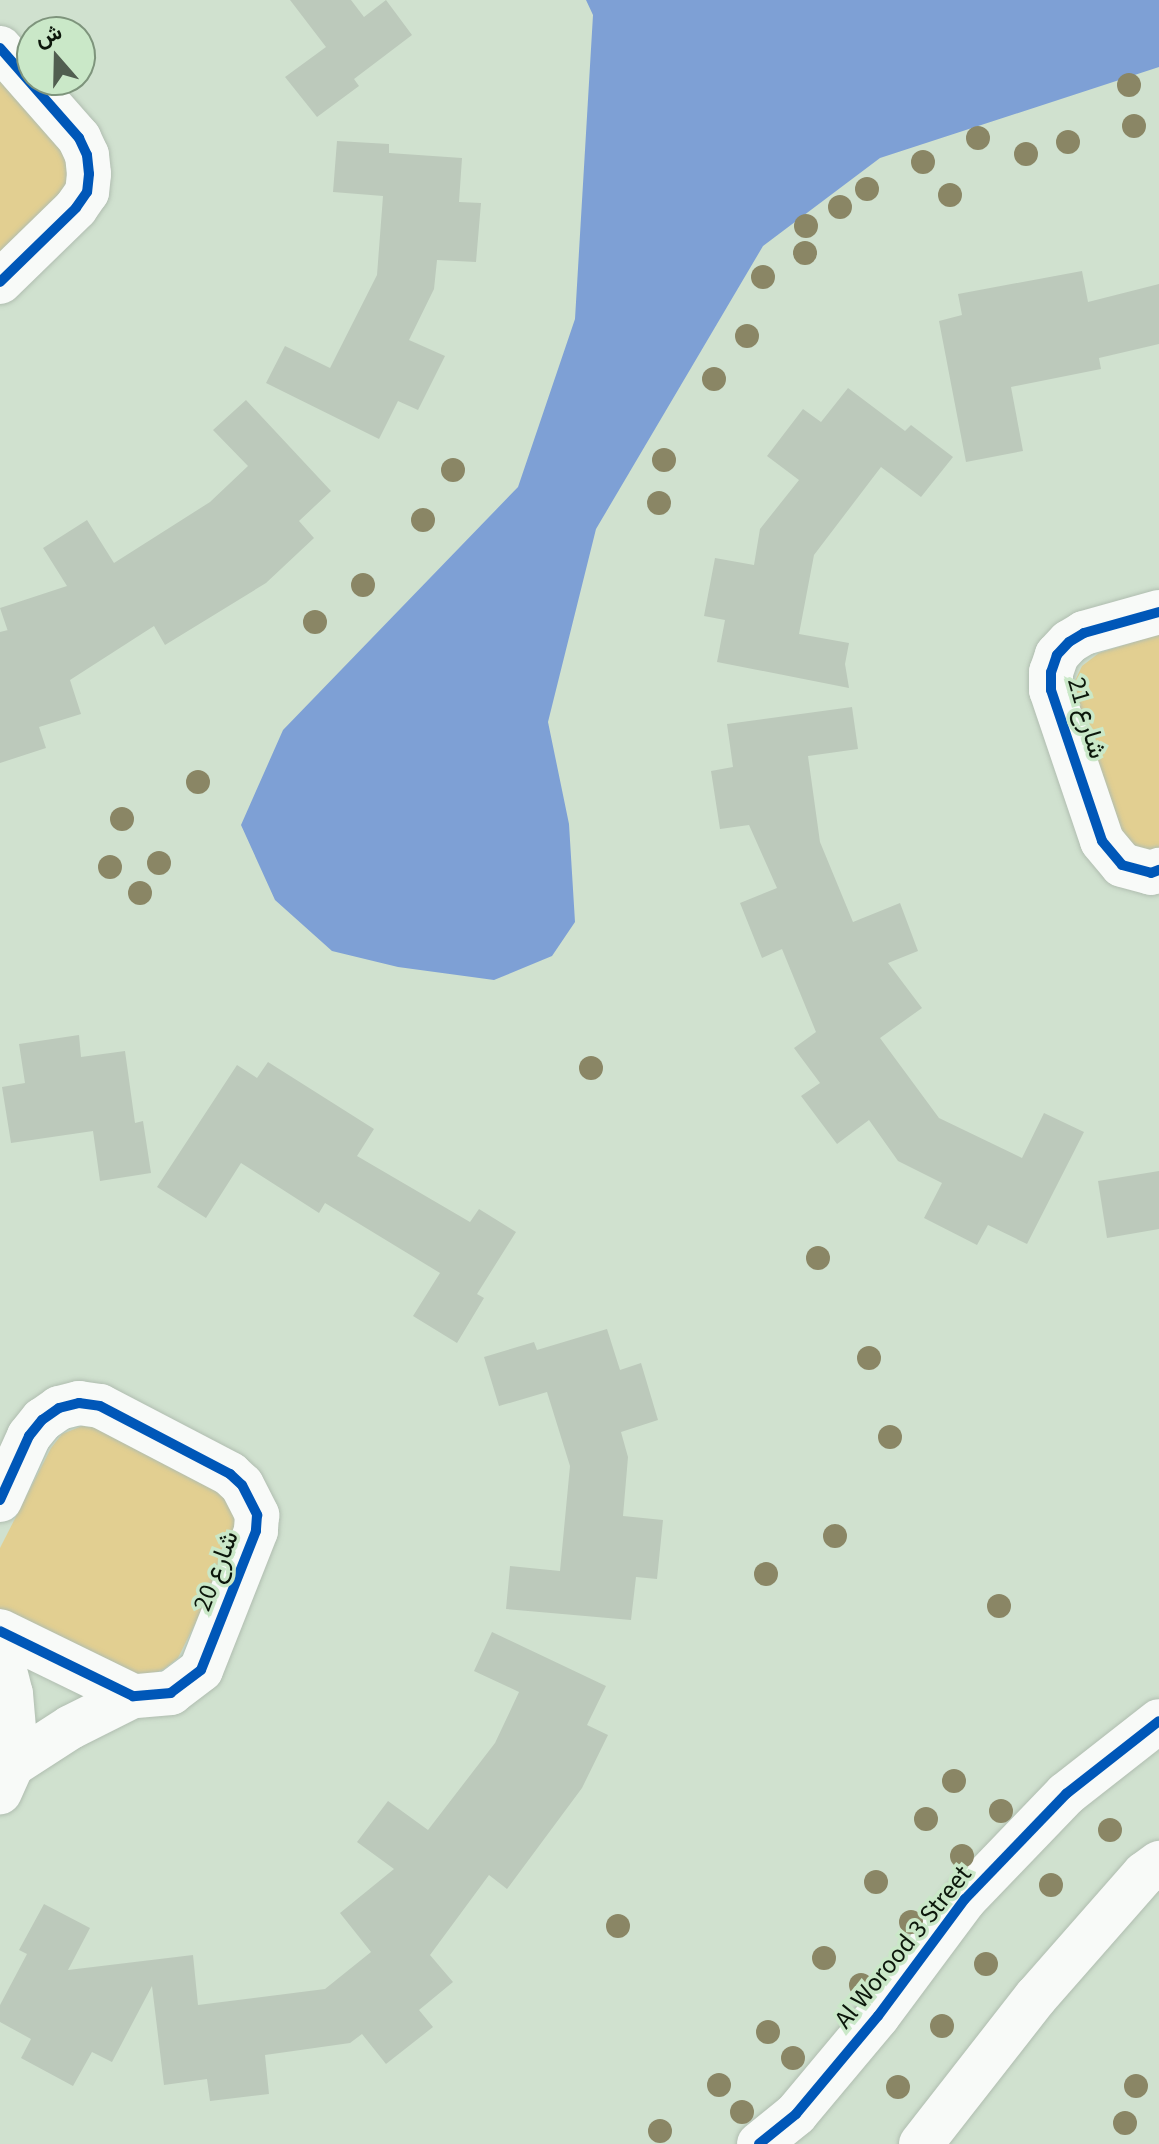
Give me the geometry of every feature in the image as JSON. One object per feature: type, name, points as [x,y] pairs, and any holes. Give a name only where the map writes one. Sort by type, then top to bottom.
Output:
[{"type":"street","points":[[0,48],[79,138],[87,155],[89,174],[87,192],[76,208],[0,282]]},
{"type":"street","name":"شارع 21","points":[[1156,874],[1122,865],[1102,841],[1051,690],[1051,672],[1057,655],[1069,642],[1084,633],[1159,612]]},
{"type":"street","name":"شارع 20","points":[[0,1500],[29,1436],[42,1420],[59,1408],[79,1403],[100,1406],[230,1474],[242,1485],[257,1515],[256,1531],[201,1670],[171,1693],[133,1696],[71,1727],[6,1778]]},
{"type":"street","points":[[0,1631],[133,1696]]},
{"type":"street","name":"شارع 20","points":[[0,1651],[11,1694],[6,1778]]},
{"type":"street","name":"Al Worood 3 Street","points":[[759,2144],[796,2114],[965,1899],[1066,1794],[1159,1721]]},
{"type":"street","points":[[921,2144],[1036,1997],[1144,1874],[1159,1863]]},
{"type":"shaded area","points":[[0,81],[63,151],[70,167],[69,186],[0,254]]},
{"type":"shaded area","points":[[1159,634],[1157,854],[1123,842],[1075,703],[1073,685],[1082,666],[1099,653]]},
{"type":"shaded area","points":[[82,1426],[103,1428],[236,1502],[237,1539],[178,1658],[164,1669],[147,1676],[129,1675],[0,1609],[0,1548],[51,1448],[62,1434]]},
{"type":"water","points":[[586,0],[1159,0],[1159,67],[880,158],[763,246],[596,529],[548,722],[569,824],[575,922],[552,956],[494,980],[398,967],[332,951],[275,900],[241,825],[283,730],[518,487],[575,319],[593,15]]},
{"type":"building","points":[[290,0],[351,0],[364,17],[386,0],[412,35],[354,79],[359,86],[317,117],[285,77],[326,47]]},
{"type":"building","points":[[337,141],[389,144],[389,153],[462,158],[459,202],[481,203],[476,262],[437,260],[434,289],[409,340],[445,356],[418,410],[398,401],[379,439],[266,383],[285,346],[330,368],[377,275],[383,196],[333,192]]},
{"type":"building","points":[[1082,271],[1088,302],[1159,284],[1159,344],[1099,358],[1101,369],[1011,387],[1023,451],[966,462],[939,321],[962,315],[958,294]]},
{"type":"building","points":[[848,388],[905,431],[911,425],[953,457],[921,497],[881,467],[814,555],[799,634],[849,643],[845,664],[849,688],[717,662],[725,620],[704,616],[715,558],[754,565],[760,529],[799,480],[767,456],[803,409],[821,422]]},
{"type":"building","points":[[246,400],[331,491],[299,521],[314,538],[266,583],[165,645],[154,626],[70,680],[81,714],[39,727],[46,748],[0,763],[0,632],[8,630],[0,608],[67,586],[43,548],[87,520],[114,563],[210,502],[248,466],[213,430]]},
{"type":"building","points":[[852,707],[858,749],[808,756],[820,842],[853,922],[900,903],[918,951],[888,963],[922,1008],[880,1038],[939,1118],[1022,1158],[1044,1113],[1084,1132],[1027,1244],[988,1225],[977,1245],[924,1218],[942,1183],[898,1161],[869,1120],[837,1144],[801,1096],[820,1083],[794,1048],[816,1032],[782,949],[762,958],[740,903],[777,888],[749,825],[720,829],[711,771],[733,767],[727,724]]},
{"type":"building","points":[[79,1035],[81,1057],[125,1051],[135,1123],[143,1121],[151,1173],[100,1181],[93,1131],[11,1143],[2,1087],[25,1083],[19,1044]]},
{"type":"building","points":[[268,1062],[374,1129],[357,1156],[470,1222],[479,1209],[516,1232],[477,1294],[484,1298],[457,1343],[413,1316],[440,1273],[325,1203],[319,1213],[241,1163],[206,1218],[157,1187],[237,1065],[257,1078]]},
{"type":"building","points":[[1159,1171],[1159,1229],[1107,1238],[1098,1181]]},
{"type":"building","points":[[607,1329],[620,1370],[641,1363],[658,1420],[621,1432],[628,1457],[623,1516],[663,1520],[657,1579],[636,1577],[631,1620],[506,1609],[510,1566],[560,1571],[570,1466],[547,1392],[499,1406],[484,1357],[534,1342],[537,1350]]},
{"type":"building","points":[[492,1632],[606,1686],[587,1725],[608,1735],[582,1788],[507,1889],[489,1875],[430,1955],[453,1982],[419,2010],[433,2027],[386,2064],[362,2034],[350,2043],[265,2055],[269,2094],[210,2101],[207,2079],[164,2085],[152,1986],[112,2062],[92,2052],[73,2086],[21,2058],[31,2039],[0,2022],[0,2005],[27,1954],[19,1950],[44,1904],[90,1928],[68,1970],[193,1955],[198,2005],[325,1989],[371,1952],[340,1913],[394,1869],[357,1842],[388,1801],[428,1830],[495,1743],[519,1692],[474,1671]]},
{"type":"cycle path","points":[[0,48],[79,138],[87,155],[89,174],[87,192],[76,208],[0,282]]},
{"type":"cycle path","points":[[1159,612],[1084,633],[1069,642],[1057,655],[1051,672],[1051,690],[1102,841],[1122,865],[1151,873],[1159,870]]},
{"type":"cycle path","points":[[0,1500],[29,1436],[42,1420],[59,1408],[79,1403],[100,1406],[230,1474],[242,1485],[257,1515],[256,1531],[201,1670],[171,1693],[133,1696],[0,1631]]},
{"type":"cycle path","points":[[759,2144],[796,2114],[878,2016],[965,1899],[1066,1794],[1159,1721]]}]
